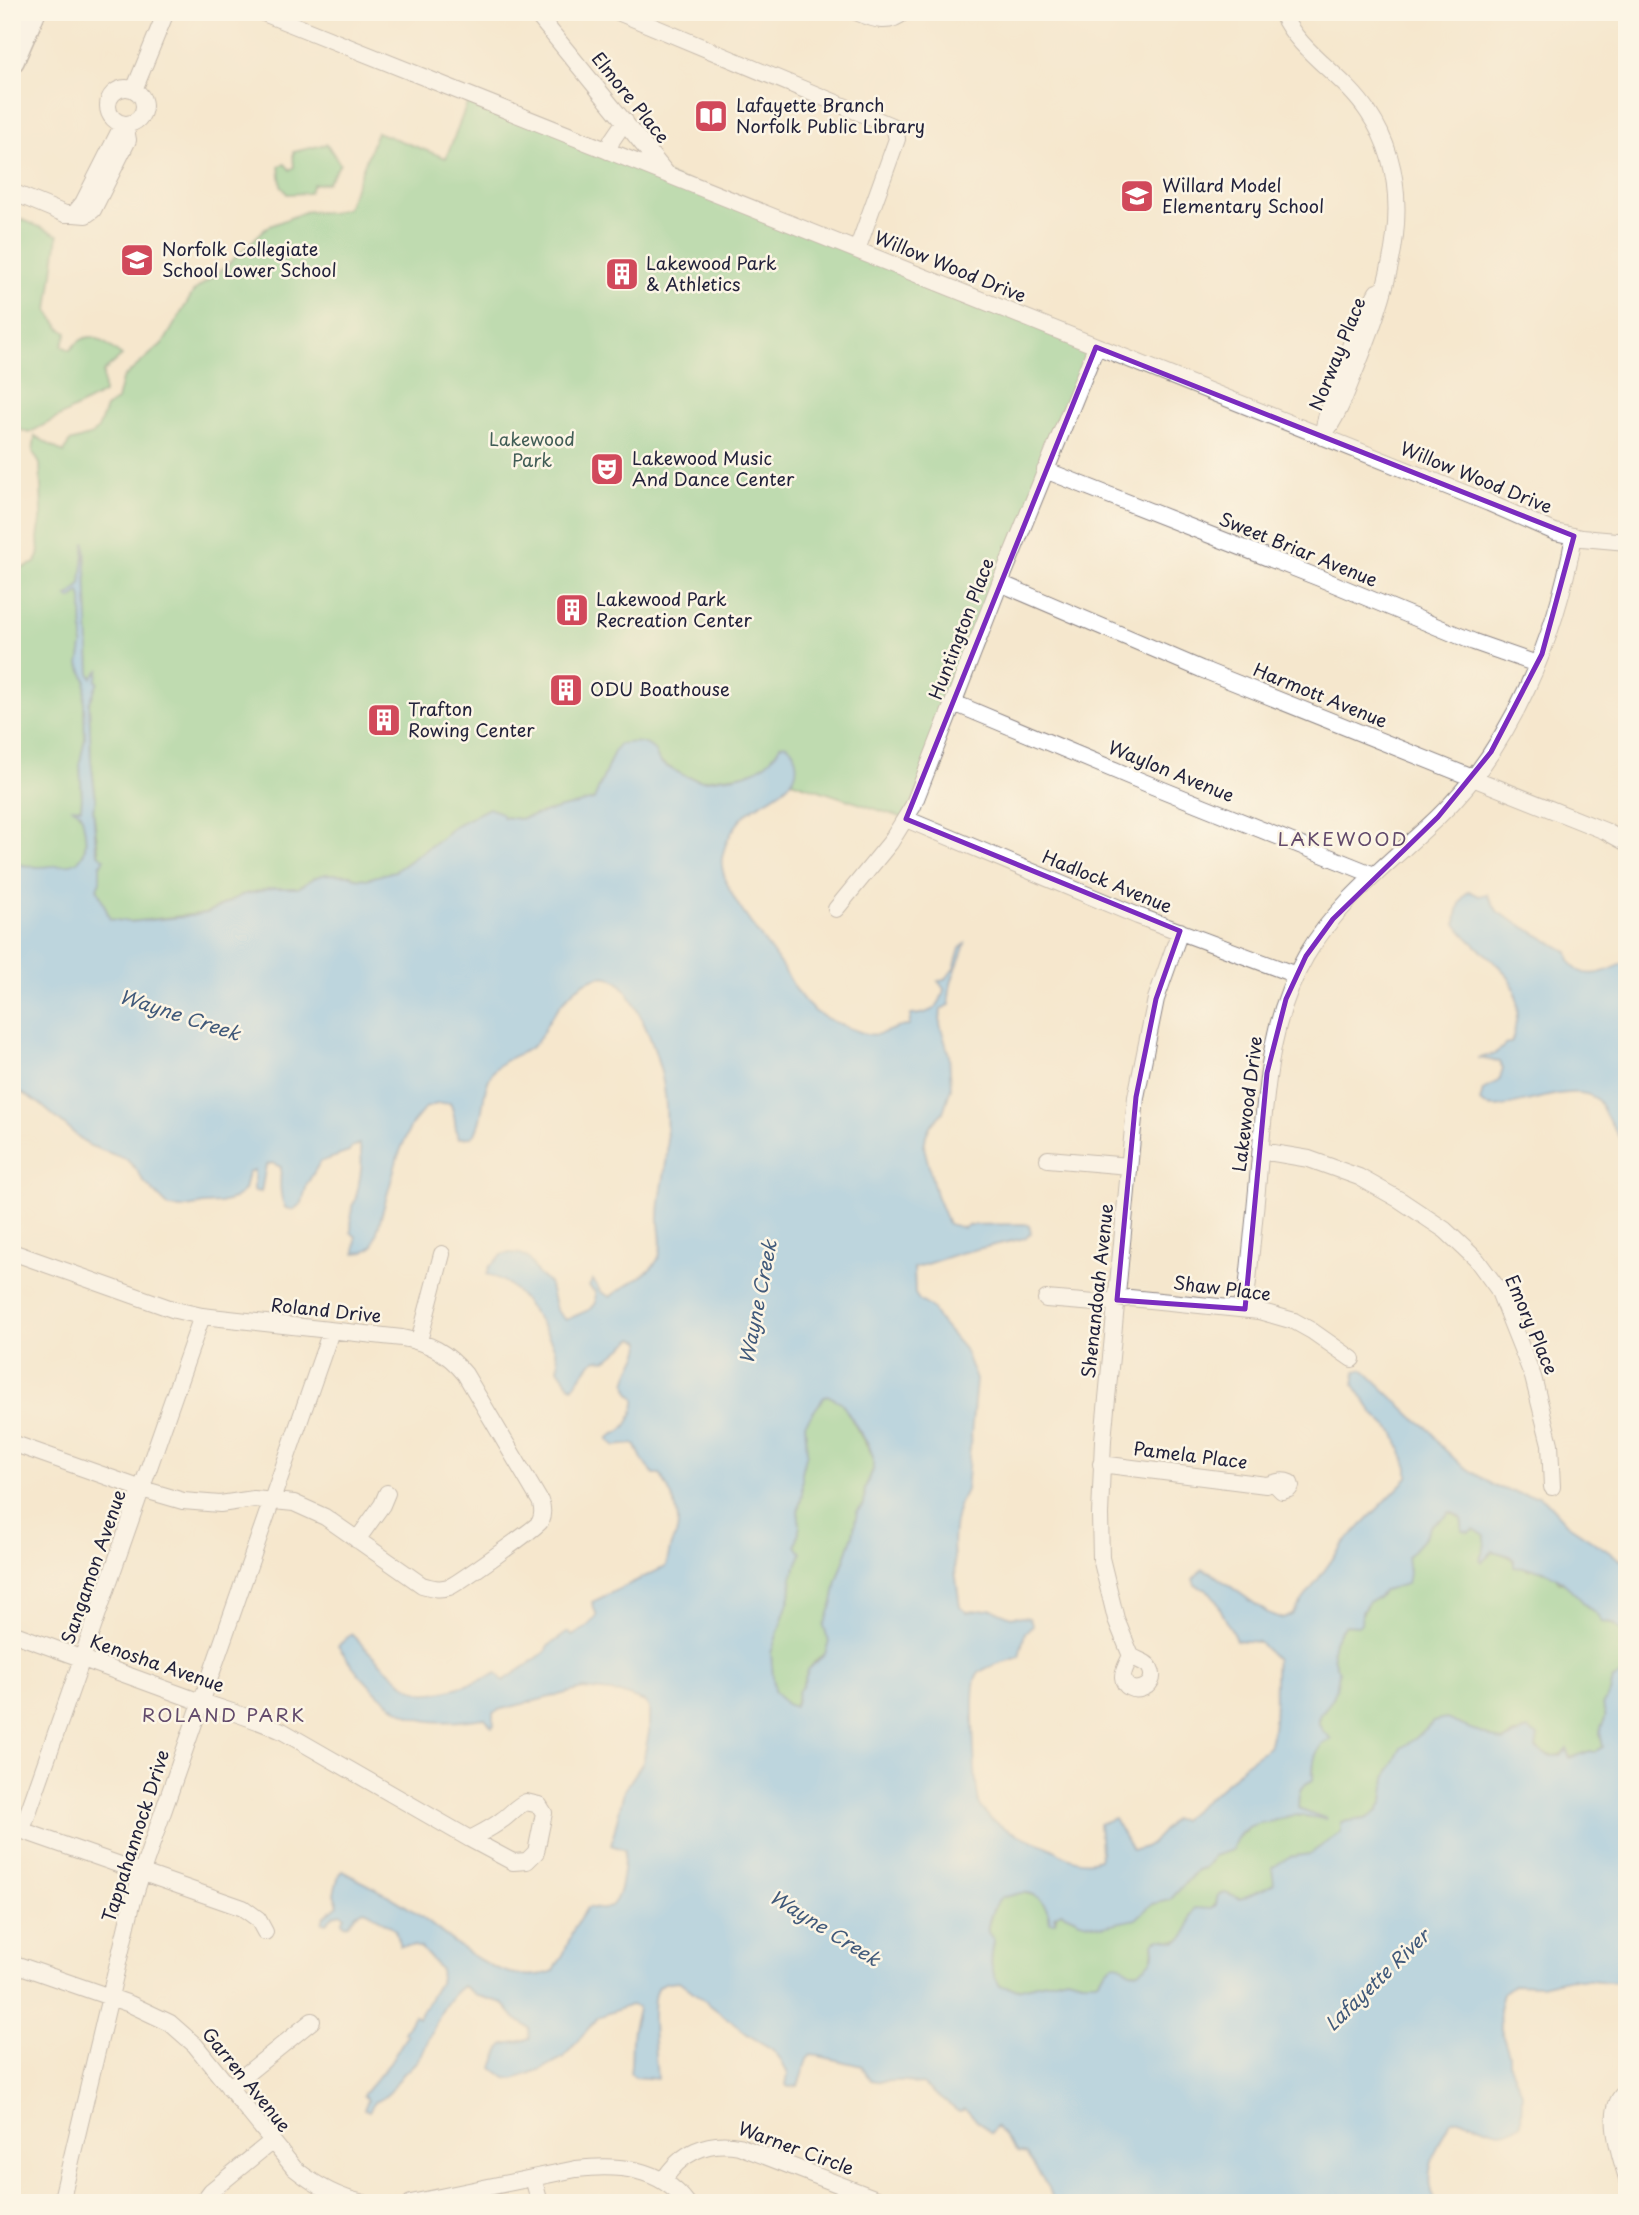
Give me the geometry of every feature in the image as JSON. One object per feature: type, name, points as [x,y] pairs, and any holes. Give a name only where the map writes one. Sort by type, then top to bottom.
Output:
[{"type":"highway","points":[[12,60],[33,12]]},
{"type":"street","points":[[134,90],[166,12]]},
{"type":"street","name":"Willow Wood Drive","points":[[261,12],[1489,503],[1555,532],[1574,537],[1627,542]]},
{"type":"street","name":"Elmore Place","points":[[535,12],[669,175]]},
{"type":"street","points":[[618,12],[894,127],[898,139],[858,250]]},
{"type":"street","points":[[856,12],[881,21],[898,17],[904,12]]},
{"type":"street","name":"Norway Place","points":[[1281,12],[1295,36],[1355,94],[1378,128],[1387,148],[1397,192],[1398,215],[1387,275],[1365,312],[1335,385],[1322,437]]},
{"type":"street","points":[[134,90],[143,98],[144,110],[138,120],[124,124],[112,117],[109,100],[116,91],[134,90]]},
{"type":"street","points":[[608,151],[625,121]]},
{"type":"street","points":[[12,192],[65,214],[74,214],[83,203],[124,124]]},
{"type":"street","name":"Huntington Place","points":[[836,909],[871,868],[914,806],[1000,583],[1096,347]]},
{"type":"street","name":"Sweet Briar Avenue","points":[[1045,470],[1474,642],[1536,664]]},
{"type":"street","name":"Lakewood Drive","points":[[1245,1309],[1271,1050],[1296,975],[1315,943],[1374,875],[1438,817],[1472,778],[1508,724],[1536,664],[1559,604],[1574,537]]},
{"type":"street","name":"Harmott Avenue","points":[[1000,583],[1201,669],[1622,840]]},
{"type":"street","name":"Waylon Avenue","points":[[954,703],[1148,785],[1374,875]]},
{"type":"street","name":"Hadlock Avenue","points":[[906,819],[1017,867],[1296,975]]},
{"type":"street","points":[[1622,840],[1627,822]]},
{"type":"street","name":"Shenandoah Avenue","points":[[1131,1656],[1116,1619],[1101,1558],[1101,1464],[1136,1097],[1150,1021],[1180,932]]},
{"type":"street","name":"Emory Place","points":[[1261,1151],[1309,1159],[1359,1177],[1445,1230],[1476,1259],[1498,1289],[1541,1401],[1550,1444],[1552,1487]]},
{"type":"street","points":[[1048,1159],[1129,1166]]},
{"type":"street","name":"Roland Drive","points":[[12,1252],[175,1310],[202,1316],[419,1341],[442,1351],[465,1374],[540,1501],[540,1521],[536,1528],[458,1584],[446,1588],[433,1589],[422,1585],[357,1540]]},
{"type":"street","points":[[419,1341],[442,1254]]},
{"type":"street","name":"Shaw Place","points":[[1046,1299],[1095,1303],[1130,1298],[1275,1314],[1312,1331],[1352,1359]]},
{"type":"street","name":"Sangamon Avenue","points":[[17,1828],[83,1658],[202,1316]]},
{"type":"street","name":"Tappahannock Drive","points":[[61,2203],[132,1904],[331,1331]]},
{"type":"street","points":[[12,1443],[183,1501],[205,1504],[272,1499],[294,1503],[310,1509],[357,1540],[382,1505],[387,1493]]},
{"type":"street","name":"Pamela Place","points":[[1101,1464],[1266,1485],[1274,1483]]},
{"type":"street","name":"Kenosha Avenue","points":[[12,1633],[282,1731],[470,1839],[513,1862],[527,1861],[536,1852],[544,1814],[539,1805],[526,1802],[470,1839]]},
{"type":"street","points":[[17,1828],[243,1908],[258,1919],[264,1932]]},
{"type":"street","name":"Garren Avenue","points":[[12,1963],[158,2016],[183,2033],[294,2168],[308,2180],[341,2196],[364,2203]]},
{"type":"street","points":[[229,2088],[312,2021]]},
{"type":"street","points":[[1627,2091],[1620,2096],[1615,2109],[1615,2127],[1627,2178]]},
{"type":"street","points":[[202,2203],[211,2191],[271,2142]]},
{"type":"street","name":"Warner Circle","points":[[663,2181],[677,2162],[688,2154],[714,2144],[727,2144],[739,2146],[887,2203]]},
{"type":"street","points":[[411,2203],[576,2169],[618,2166],[650,2174],[677,2191],[687,2203]]},
{"type":"street","points":[[533,2178],[540,2203]]},
{"type":"highlighted area","points":[[1096,347],[1574,536],[1542,654],[1491,752],[1438,817],[1333,919],[1306,956],[1286,999],[1267,1073],[1245,1309],[1117,1300],[1136,1097],[1156,999],[1180,931],[906,819]]},
{"type":"green space","name":"Lakewood Park","points":[[470,96],[1096,347],[906,819],[791,781],[794,777],[781,745],[772,759],[752,773],[701,780],[685,776],[658,761],[613,754],[594,800],[519,819],[503,817],[454,826],[396,871],[367,879],[327,874],[298,888],[273,888],[242,895],[207,913],[129,922],[110,919],[97,888],[100,865],[93,808],[96,800],[91,761],[89,704],[98,682],[95,681],[98,672],[93,678],[90,675],[85,549],[81,584],[68,596],[71,599],[80,592],[82,598],[83,641],[79,664],[86,680],[85,738],[80,762],[81,808],[75,808],[82,816],[85,826],[85,848],[79,860],[65,866],[36,867],[12,862],[12,572],[35,563],[39,556],[38,538],[42,512],[40,464],[33,452],[35,436],[64,453],[69,442],[92,435],[98,429],[106,408],[117,400],[122,379],[164,342],[194,291],[223,269],[267,227],[307,211],[331,213],[347,208],[377,132],[446,158]]},
{"type":"green space","points":[[327,144],[340,164],[327,183],[313,184],[309,193],[287,194],[281,185],[279,166],[285,164],[290,170],[294,167],[293,152]]},
{"type":"green space","points":[[12,215],[58,235],[48,310],[60,328],[67,333],[62,346],[70,350],[84,338],[96,338],[122,356],[103,372],[104,393],[29,433],[12,427]]},
{"type":"green space","points":[[829,1396],[841,1401],[873,1457],[873,1470],[865,1488],[864,1504],[857,1512],[853,1535],[824,1626],[829,1642],[825,1654],[808,1670],[794,1707],[786,1704],[774,1691],[771,1653],[801,1553],[796,1546],[800,1525],[798,1512],[802,1472],[807,1452],[805,1424],[824,1397]]},
{"type":"green space","points":[[1450,1512],[1485,1536],[1486,1549],[1480,1561],[1493,1551],[1498,1552],[1528,1570],[1535,1568],[1555,1576],[1578,1595],[1588,1608],[1597,1613],[1602,1621],[1612,1623],[1627,1635],[1627,1673],[1613,1679],[1610,1693],[1602,1705],[1605,1714],[1600,1732],[1603,1747],[1569,1758],[1568,1750],[1555,1756],[1542,1753],[1520,1734],[1503,1742],[1446,1719],[1433,1722],[1401,1749],[1387,1778],[1383,1801],[1378,1811],[1365,1819],[1341,1822],[1341,1832],[1310,1854],[1289,1857],[1274,1883],[1266,1888],[1241,1899],[1225,1893],[1218,1895],[1212,1908],[1191,1916],[1190,1930],[1185,1938],[1176,1941],[1162,1939],[1153,1944],[1152,1959],[1144,1968],[1132,1971],[1118,1965],[1110,1967],[1096,1981],[1067,1977],[1017,1989],[999,1986],[992,1969],[994,1941],[988,1933],[988,1926],[998,1900],[1005,1896],[1019,1891],[1039,1897],[1049,1912],[1050,1921],[1055,1922],[1057,1913],[1061,1912],[1080,1921],[1135,1919],[1152,1904],[1170,1900],[1213,1856],[1232,1850],[1235,1840],[1252,1824],[1293,1815],[1323,1818],[1298,1808],[1301,1788],[1313,1780],[1314,1757],[1324,1742],[1319,1723],[1320,1714],[1333,1698],[1339,1672],[1333,1653],[1334,1641],[1346,1625],[1357,1626],[1368,1602],[1378,1598],[1384,1590],[1409,1573],[1407,1557],[1425,1537],[1431,1525]]},
{"type":"water","points":[[85,542],[92,678],[100,669],[89,704],[91,761],[96,800],[93,808],[96,848],[98,854],[105,859],[100,865],[97,888],[110,919],[129,922],[184,917],[207,913],[242,895],[273,888],[298,888],[327,874],[367,879],[395,871],[454,826],[489,808],[501,813],[503,817],[519,819],[594,800],[619,744],[634,742],[648,745],[664,765],[685,776],[704,780],[756,770],[769,760],[781,745],[786,744],[796,758],[793,779],[788,786],[748,812],[739,822],[726,845],[722,863],[726,881],[737,903],[807,1004],[824,1017],[863,1033],[876,1034],[909,1026],[911,1015],[929,1012],[937,1006],[944,989],[938,981],[945,980],[954,968],[960,948],[965,944],[950,989],[950,1005],[941,1009],[940,1024],[949,1055],[951,1088],[943,1112],[930,1126],[924,1147],[936,1195],[948,1224],[964,1228],[968,1225],[1024,1224],[1029,1225],[1031,1233],[1025,1238],[960,1253],[914,1268],[915,1294],[932,1308],[964,1349],[976,1380],[966,1490],[956,1519],[953,1547],[960,1607],[967,1612],[992,1609],[1011,1617],[1029,1618],[1033,1626],[1025,1632],[1019,1657],[983,1670],[976,1677],[974,1686],[976,1784],[981,1807],[995,1822],[1065,1856],[1094,1861],[1099,1859],[1101,1852],[1099,1824],[1114,1818],[1132,1850],[1139,1849],[1155,1839],[1173,1819],[1181,1820],[1231,1779],[1246,1763],[1269,1747],[1274,1714],[1276,1659],[1258,1642],[1236,1640],[1216,1600],[1210,1592],[1195,1585],[1193,1579],[1202,1569],[1210,1572],[1268,1613],[1284,1619],[1292,1615],[1345,1542],[1408,1478],[1408,1468],[1395,1434],[1374,1414],[1354,1385],[1356,1371],[1363,1369],[1414,1418],[1431,1430],[1440,1445],[1460,1464],[1496,1487],[1539,1496],[1567,1524],[1627,1564],[1627,1635],[1612,1623],[1602,1621],[1570,1588],[1550,1574],[1536,1569],[1514,1567],[1514,1559],[1493,1551],[1480,1561],[1485,1536],[1474,1529],[1469,1532],[1462,1531],[1460,1518],[1450,1512],[1431,1525],[1425,1537],[1407,1557],[1407,1584],[1384,1590],[1378,1598],[1368,1602],[1362,1612],[1361,1623],[1358,1626],[1346,1625],[1334,1641],[1333,1653],[1339,1672],[1337,1686],[1318,1720],[1331,1739],[1318,1751],[1313,1780],[1300,1791],[1298,1808],[1327,1819],[1294,1815],[1250,1827],[1237,1838],[1232,1850],[1213,1856],[1170,1900],[1152,1904],[1136,1919],[1102,1926],[1080,1921],[1061,1912],[1054,1916],[1055,1922],[1050,1922],[1043,1902],[1027,1893],[1001,1898],[990,1918],[988,1931],[994,1941],[991,1964],[1000,1986],[1017,1989],[1067,1977],[1096,1981],[1110,1966],[1117,1964],[1136,1971],[1152,1959],[1155,1941],[1164,1939],[1176,1942],[1185,1936],[1195,1908],[1212,1909],[1216,1905],[1218,1895],[1225,1893],[1240,1899],[1266,1888],[1274,1883],[1272,1868],[1289,1857],[1310,1854],[1341,1832],[1341,1822],[1365,1819],[1378,1811],[1383,1801],[1386,1778],[1401,1748],[1433,1722],[1446,1719],[1503,1742],[1528,1729],[1538,1736],[1536,1749],[1550,1756],[1561,1756],[1568,1749],[1569,1758],[1594,1752],[1603,1747],[1600,1732],[1605,1714],[1602,1705],[1610,1693],[1613,1679],[1627,1673],[1627,1984],[1571,1978],[1541,1985],[1514,1984],[1503,1992],[1499,2010],[1500,2026],[1509,2063],[1522,2092],[1521,2123],[1502,2132],[1468,2121],[1450,2121],[1432,2161],[1430,2172],[1431,2193],[1436,2203],[1054,2203],[1049,2188],[1026,2154],[1017,2152],[996,2126],[991,2133],[965,2109],[959,2112],[922,2084],[871,2080],[862,2066],[819,2056],[811,2055],[807,2059],[798,2086],[788,2087],[788,2074],[772,2049],[750,2036],[679,1981],[662,1984],[655,1994],[653,2017],[657,2079],[635,2077],[630,2073],[633,2030],[638,2007],[630,2005],[598,2017],[564,2057],[514,2079],[506,2078],[493,2068],[500,2049],[503,2045],[530,2038],[529,2028],[515,2018],[503,2003],[478,1996],[463,1986],[455,1992],[444,2008],[418,2060],[387,2095],[374,2102],[369,2111],[364,2109],[368,2100],[363,2095],[390,2063],[407,2035],[404,2033],[414,2015],[418,2018],[439,1983],[441,1970],[421,1948],[400,1946],[395,1930],[364,1910],[356,1914],[348,1924],[344,1925],[342,1922],[345,1916],[340,1913],[322,1923],[324,1917],[338,1905],[334,1894],[342,1871],[405,1905],[478,1959],[515,1974],[534,1975],[554,1971],[574,1928],[587,1908],[604,1909],[615,1901],[618,1893],[625,1850],[611,1845],[624,1791],[643,1762],[649,1732],[649,1708],[645,1702],[620,1693],[583,1689],[498,1710],[493,1713],[492,1727],[485,1718],[447,1722],[424,1720],[399,1710],[375,1691],[338,1646],[351,1634],[396,1677],[423,1693],[450,1690],[497,1673],[503,1681],[568,1632],[572,1636],[587,1627],[597,1616],[592,1602],[665,1567],[678,1527],[677,1511],[671,1495],[660,1474],[654,1474],[643,1461],[636,1446],[615,1446],[608,1439],[625,1427],[633,1411],[635,1398],[629,1392],[627,1378],[638,1356],[641,1341],[634,1338],[611,1357],[605,1360],[597,1359],[591,1363],[573,1387],[558,1369],[555,1349],[532,1311],[508,1284],[487,1274],[490,1266],[502,1255],[521,1254],[529,1259],[538,1274],[549,1283],[556,1310],[566,1320],[591,1309],[596,1303],[595,1292],[589,1286],[593,1280],[600,1291],[610,1297],[650,1269],[659,1257],[661,1247],[659,1207],[667,1150],[663,1082],[648,1034],[625,990],[607,977],[588,980],[561,1004],[536,1043],[501,1063],[492,1073],[475,1134],[458,1138],[450,1103],[425,1108],[411,1125],[398,1156],[373,1246],[364,1252],[355,1253],[356,1237],[351,1232],[352,1206],[361,1172],[359,1144],[349,1152],[320,1162],[307,1184],[302,1203],[293,1210],[285,1208],[283,1203],[280,1188],[281,1167],[272,1163],[266,1165],[261,1192],[254,1191],[254,1170],[248,1172],[244,1190],[234,1199],[181,1208],[169,1207],[126,1159],[88,1145],[40,1104],[12,1087],[12,862],[36,867],[68,865],[82,857],[85,845],[81,813],[73,808],[81,808],[80,762],[85,738],[86,680],[79,664],[83,641],[82,598],[80,592],[71,599],[67,596],[81,584]],"holes":[[[829,1396],[841,1402],[869,1446],[873,1457],[873,1470],[865,1488],[864,1504],[857,1512],[853,1535],[824,1626],[829,1642],[825,1654],[808,1670],[794,1707],[786,1704],[774,1691],[771,1653],[801,1553],[796,1546],[800,1525],[798,1512],[802,1472],[807,1452],[805,1424],[824,1397]]]},
{"type":"water","points":[[1469,891],[1479,896],[1487,894],[1498,912],[1568,952],[1577,970],[1598,973],[1627,961],[1627,1159],[1619,1136],[1595,1098],[1582,1093],[1567,1093],[1501,1106],[1489,1106],[1480,1102],[1483,1090],[1499,1081],[1503,1068],[1499,1062],[1478,1058],[1494,1054],[1507,1043],[1511,1043],[1517,1016],[1517,999],[1506,974],[1456,924],[1461,902]]},
{"type":"place","name":"Lafayette Branch Norfolk Public Library","points":[[711,116]]},
{"type":"place","name":"Willard Model Elementary School","points":[[1137,196]]},
{"type":"place","name":"Norfolk Collegiate School Lower School","points":[[137,260]]},
{"type":"place","name":"Lakewood Park & Athletics","points":[[622,274]]},
{"type":"place","name":"Lakewood Music And Dance Center","points":[[607,469]]},
{"type":"place","name":"Lakewood Park Recreation Center","points":[[572,610]]},
{"type":"place","name":"ODU Boathouse","points":[[566,690]]},
{"type":"place","name":"Trafton Rowing Center","points":[[384,720]]},
{"type":"district","name":"LAKEWOOD","points":[[1343,839]]},
{"type":"district","name":"ROLAND PARK","points":[[224,1715]]},
{"type":"water label","name":"Wayne Creek","points":[[180,1015]]},
{"type":"water label","name":"Wayne Creek","points":[[758,1302]]},
{"type":"water label","name":"Wayne Creek","points":[[825,1928]]},
{"type":"water label","name":"Lafayette River","points":[[1377,1980]]}]
